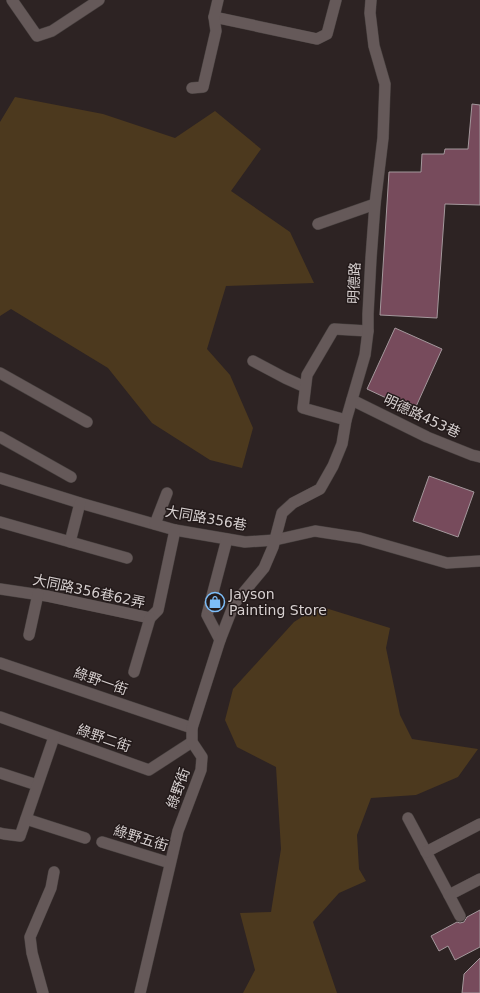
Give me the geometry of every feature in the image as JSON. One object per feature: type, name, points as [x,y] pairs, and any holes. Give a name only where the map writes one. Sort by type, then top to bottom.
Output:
[{"type":"street","points":[[12,0],[37,36],[52,31],[99,0]]},
{"type":"street","points":[[192,88],[203,86],[216,31],[214,16],[218,0]]},
{"type":"street","points":[[214,16],[317,39],[327,34],[336,0]]},
{"type":"street","name":"明德路","points":[[275,540],[282,513],[293,503],[320,489],[333,466],[342,444],[346,420],[365,355],[368,331],[369,290],[375,204],[383,138],[385,84],[374,46],[370,13],[371,0]]},
{"type":"street","points":[[318,224],[375,204]]},
{"type":"street","points":[[346,420],[303,408],[307,375],[334,329],[368,331]]},
{"type":"street","points":[[253,361],[305,387]]},
{"type":"street","points":[[0,373],[86,422]]},
{"type":"street","name":"明德路453巷","points":[[352,400],[427,437],[480,457]]},
{"type":"street","points":[[0,437],[71,477]]},
{"type":"street","name":"大同路356巷","points":[[0,478],[175,530],[227,539],[245,542],[275,540],[315,532],[360,538],[447,563],[480,561]]},
{"type":"street","points":[[155,524],[167,493]]},
{"type":"street","points":[[70,542],[80,503]]},
{"type":"street","points":[[0,522],[127,558]]},
{"type":"street","name":"大同路356巷62弄","points":[[0,589],[38,594],[150,618],[158,610],[175,530]]},
{"type":"street","points":[[220,640],[207,615],[227,539]]},
{"type":"street","points":[[192,742],[192,728],[220,640],[234,604],[264,568],[275,540]]},
{"type":"street","points":[[29,635],[38,594]]},
{"type":"street","points":[[134,672],[150,618]]},
{"type":"street","name":"綠野一街","points":[[0,663],[192,728]]},
{"type":"street","name":"綠野二街","points":[[0,718],[149,770],[192,742]]},
{"type":"street","points":[[0,833],[20,836],[54,737]]},
{"type":"street","name":"綠野街","points":[[140,993],[178,831],[201,770],[202,756],[192,742]]},
{"type":"street","points":[[0,773],[37,785]]},
{"type":"street","points":[[408,818],[460,916]]},
{"type":"street","points":[[26,819],[85,838]]},
{"type":"street","points":[[426,852],[480,824]]},
{"type":"street","name":"綠野五街","points":[[102,842],[170,863]]},
{"type":"street","points":[[43,993],[32,953],[30,937],[51,888],[54,872]]},
{"type":"street","points":[[449,895],[480,879]]},
{"type":"shaded area","points":[[15,97],[103,114],[175,138],[215,111],[261,149],[231,191],[290,232],[314,283],[226,286],[207,349],[230,375],[253,428],[242,468],[210,460],[152,423],[108,368],[11,309],[0,316],[0,122]]},
{"type":"shaded area","points":[[319,606],[390,628],[386,648],[400,715],[412,739],[478,749],[458,777],[416,795],[371,798],[357,835],[359,869],[366,881],[339,893],[313,922],[337,993],[243,993],[255,970],[240,913],[271,912],[281,849],[276,767],[237,747],[225,720],[233,689],[294,622]]},
{"type":"building","points":[[472,104],[480,105],[480,205],[445,204],[437,318],[380,315],[389,172],[421,172],[422,154],[444,154],[445,149],[468,149]]},
{"type":"building","points":[[395,328],[442,349],[414,411],[367,389]]},
{"type":"building","points":[[429,476],[474,492],[458,537],[413,521]]},
{"type":"building","points":[[480,910],[480,947],[455,960],[448,946],[439,951],[431,936],[457,922],[464,922],[467,917]]},
{"type":"building","points":[[480,958],[480,993],[462,993],[464,974]]},
{"type":"place","name":"Jayson Painting Store","points":[[215,602]]}]
